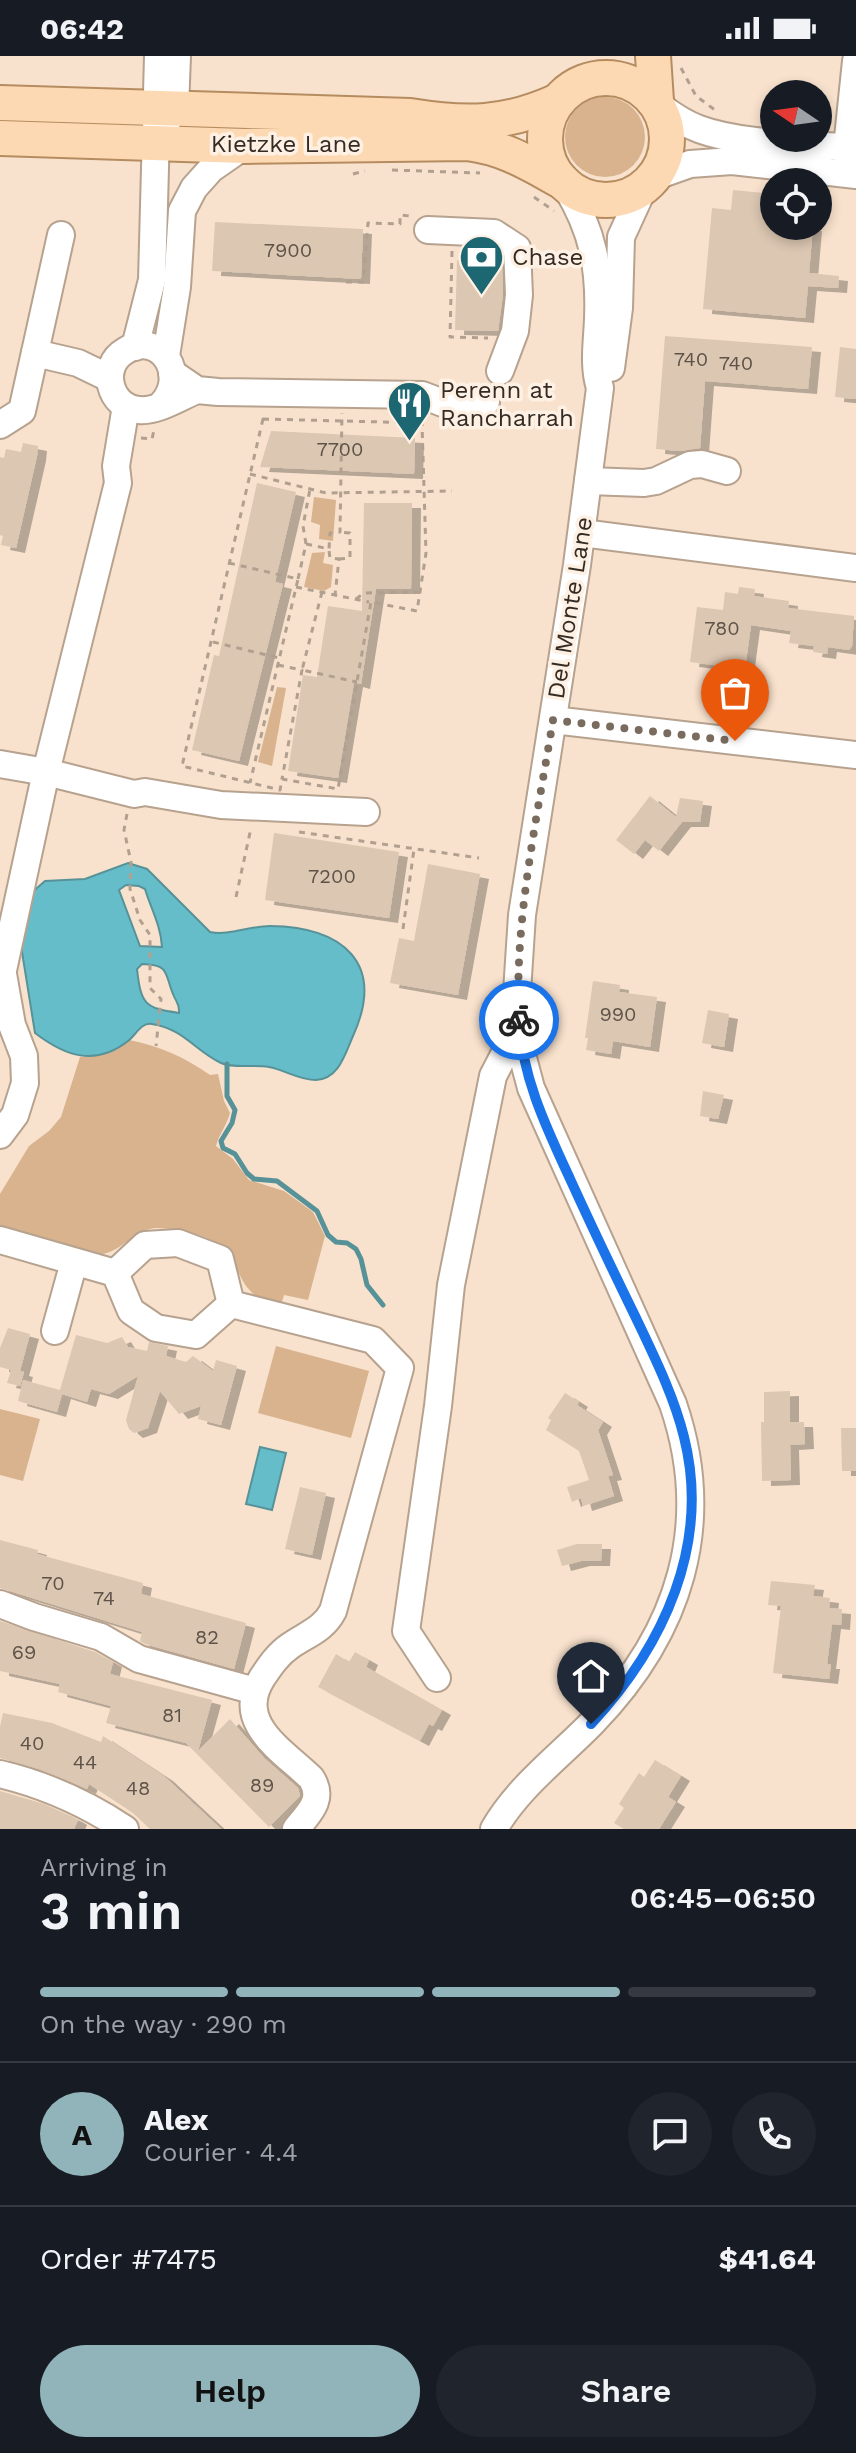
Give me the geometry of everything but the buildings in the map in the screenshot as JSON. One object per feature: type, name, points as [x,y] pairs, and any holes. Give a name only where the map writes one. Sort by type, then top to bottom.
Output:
[{"type":"main road","points":[[606,56],[573,80],[548,118],[545,139],[547,158],[562,194],[607,201],[624,198],[649,182],[665,158],[668,140],[658,104],[653,56]]},
{"type":"main road","points":[[410,116],[428,111],[493,105],[515,99],[554,78],[612,77],[633,83],[658,104]]},
{"type":"main road","name":"Kietzke Lane","points":[[0,103],[410,116],[460,122],[506,120],[533,112],[573,80]]},
{"type":"main road","name":"Kietzke Lane","points":[[0,138],[244,146],[467,143],[500,149],[562,194]]},
{"type":"street","points":[[158,56],[165,108]]},
{"type":"street","points":[[177,56],[154,143],[152,280],[120,361],[116,397],[143,407],[197,390]]},
{"type":"street","points":[[649,182],[690,164],[732,161],[853,175],[856,61]]},
{"type":"street","points":[[658,104],[680,121],[701,130],[756,139],[852,148]]},
{"type":"street","points":[[0,1135],[15,1115],[25,1083],[24,1056],[12,1025],[1,979],[46,772],[118,483],[131,471],[143,407],[173,388],[169,365],[182,211],[194,188],[211,169],[244,146]]},
{"type":"street","name":"Del Monte Lane","points":[[600,388],[611,368],[619,308],[621,237],[649,182]]},
{"type":"street","name":"Del Monte Lane","points":[[494,1829],[523,1791],[616,1698],[646,1656],[672,1603],[684,1568],[692,1496],[684,1436],[673,1404],[531,1088],[519,1026],[518,957],[522,915],[582,533],[600,388],[595,364],[598,295],[595,254],[586,224],[562,194]]},
{"type":"street","points":[[432,226],[494,233],[517,248],[519,295],[515,331],[500,371]]},
{"type":"street","points":[[0,425],[22,411],[61,235]]},
{"type":"street","points":[[35,353],[78,363],[120,361],[146,346],[197,390],[234,404],[422,395],[448,405],[486,402]]},
{"type":"street","points":[[588,481],[644,483],[656,481],[690,465],[702,464],[727,471]]},
{"type":"street","points":[[582,533],[856,568]]},
{"type":"street","points":[[553,720],[856,755]]},
{"type":"street","points":[[0,764],[46,772],[122,792],[145,792],[221,805],[255,792],[366,812]]},
{"type":"street","points":[[437,1678],[406,1631],[438,1406],[451,1285],[493,1076],[519,1026]]},
{"type":"street","points":[[0,1240],[115,1273]]},
{"type":"street","points":[[115,1273],[145,1245],[178,1243],[220,1259],[231,1304]]},
{"type":"street","points":[[55,1331],[74,1262]]},
{"type":"street","points":[[115,1273],[131,1311],[156,1328],[196,1335],[231,1304]]},
{"type":"street","points":[[231,1304],[373,1340],[400,1368],[333,1611],[326,1623],[278,1656],[255,1691],[253,1712],[258,1725],[311,1778],[316,1787],[315,1805],[296,1829]]},
{"type":"street","points":[[0,1604],[101,1637],[139,1659],[255,1691]]},
{"type":"street","points":[[0,1774],[76,1799],[125,1829]]},
{"type":"path","points":[[679,56],[681,68],[696,96],[723,114]]},
{"type":"path","points":[[387,167],[395,172],[484,174]]},
{"type":"path","points":[[353,174],[376,170]]},
{"type":"path","points":[[529,193],[562,194]]},
{"type":"path","points":[[346,282],[363,282],[368,223],[400,224],[400,215],[432,226],[450,337],[496,338]]},
{"type":"path","points":[[282,779],[338,789],[371,602],[417,611],[426,553],[422,423],[263,419],[182,766],[255,792],[280,790],[282,779],[302,670],[322,592]]},
{"type":"path","points":[[340,532],[341,421]]},
{"type":"path","points":[[250,474],[326,493],[452,491]]},
{"type":"path","points":[[236,897],[279,658],[306,544],[303,526],[310,489]]},
{"type":"path","points":[[330,533],[350,533],[350,558],[330,558],[329,549],[330,533]]},
{"type":"path","points":[[306,544],[329,549]]},
{"type":"path","points":[[335,595],[339,559]]},
{"type":"path","points":[[229,563],[298,579]]},
{"type":"path","points":[[296,587],[369,602]]},
{"type":"path","points":[[356,599],[364,593],[420,592]]},
{"type":"path","points":[[211,641],[279,658]]},
{"type":"path","points":[[278,665],[358,683]]},
{"type":"path","points":[[129,805],[124,830],[131,862],[130,889],[133,902],[150,935],[150,988],[161,999],[156,1046]]},
{"type":"path","points":[[296,832],[479,858]]},
{"type":"path","points":[[403,929],[414,849]]},
{"type":"shaded area","points":[[605,97],[620,100],[633,109],[642,122],[645,137],[642,152],[633,165],[620,174],[605,177],[590,174],[577,165],[568,152],[565,137],[568,122],[577,109],[590,100]]},
{"type":"shaded area","points":[[314,497],[336,500],[333,541],[319,539],[320,525],[311,522]]},
{"type":"shaded area","points":[[325,552],[323,563],[333,565],[331,587],[324,591],[304,587],[312,553]]},
{"type":"shaded area","points":[[277,687],[286,688],[272,766],[258,762]]},
{"type":"shaded area","points":[[129,1040],[171,1053],[210,1075],[218,1074],[230,1113],[216,1146],[233,1159],[249,1180],[284,1191],[313,1212],[325,1236],[308,1300],[284,1295],[281,1305],[264,1301],[248,1288],[226,1251],[212,1240],[189,1232],[150,1229],[102,1254],[0,1231],[0,1194],[29,1146],[61,1117],[80,1057],[98,1055]]},
{"type":"shaded area","points":[[276,1346],[369,1371],[351,1438],[258,1413]]},
{"type":"shaded area","points":[[0,1409],[40,1419],[23,1481],[0,1475]]},
{"type":"water","points":[[128,863],[147,869],[210,932],[270,926],[296,928],[337,942],[351,954],[360,969],[364,988],[362,1010],[336,1070],[324,1079],[316,1080],[269,1067],[226,1065],[181,1035],[152,1024],[142,1027],[116,1049],[92,1056],[58,1048],[35,1033],[22,952],[30,894],[45,881],[85,879]],"holes":[[[126,885],[145,889],[162,947],[140,946],[119,890]],[[142,964],[157,966],[165,971],[179,1013],[147,1003],[140,990],[137,969]]]},
{"type":"water","points":[[260,1447],[286,1453],[272,1510],[246,1504]]},
{"type":"waterway","points":[[227,1064],[227,1096],[235,1110],[232,1123],[221,1141],[223,1148],[235,1154],[254,1179],[277,1181],[317,1211],[328,1235],[336,1242],[347,1243],[356,1249],[367,1285],[383,1305]]},
{"type":"way so far","points":[[519,1020],[518,957],[522,915],[553,720],[735,741]]},
{"type":"place","name":"Chase","points":[[481,296]]},
{"type":"place","name":"Perenn at Rancharrah","points":[[409,443]]},
{"type":"route","points":[[519,1020],[523,1058],[531,1088],[657,1365],[684,1436],[689,1465],[692,1496],[690,1534],[684,1568],[672,1603],[640,1666],[591,1724]]}]
